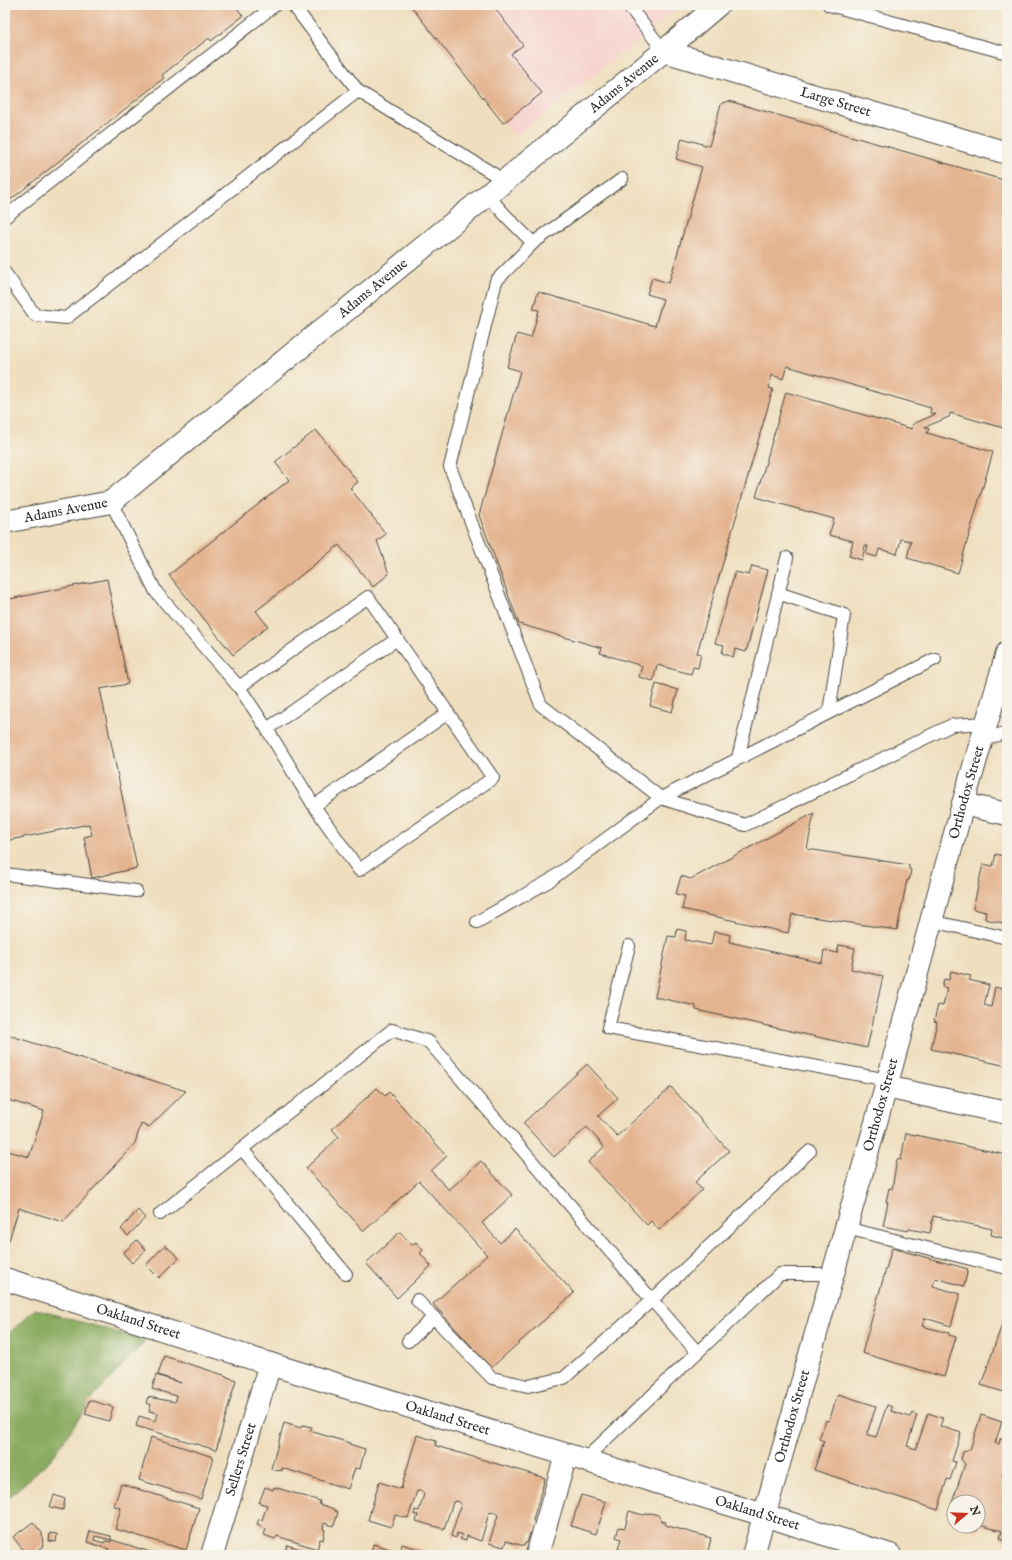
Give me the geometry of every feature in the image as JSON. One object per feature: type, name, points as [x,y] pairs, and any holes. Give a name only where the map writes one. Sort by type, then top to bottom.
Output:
[{"type":"street","name":"Adams Avenue","points":[[5,522],[111,502],[664,52],[718,5]]},
{"type":"street","name":"Large Street","points":[[664,52],[1007,153]]},
{"type":"street","name":"Orthodox Street","points":[[753,1555],[887,1083],[963,804],[1007,653]]},
{"type":"street","points":[[963,804],[1007,814]]},
{"type":"street","points":[[887,1083],[1007,1113]]},
{"type":"street","name":"Oakland Street","points":[[5,1279],[270,1364],[890,1555]]},
{"type":"street","name":"Sellers Street","points":[[212,1555],[270,1364]]},
{"type":"street","points":[[537,1555],[575,1457]]},
{"type":"lane","points":[[5,217],[275,5]]},
{"type":"lane","points":[[293,5],[358,90],[505,181]]},
{"type":"lane","points":[[628,5],[664,52]]},
{"type":"lane","points":[[829,5],[1007,53]]},
{"type":"lane","points":[[5,273],[35,315],[66,318],[358,90]]},
{"type":"lane","points":[[622,179],[533,243],[496,280],[450,467],[541,705],[661,798],[745,825],[952,725],[984,732],[1007,732]]},
{"type":"lane","points":[[488,196],[533,243]]},
{"type":"lane","points":[[111,502],[156,592],[239,687],[267,729],[314,806],[359,870],[493,778],[368,597],[239,687]]},
{"type":"lane","points":[[738,758],[787,558]]},
{"type":"lane","points":[[778,593],[844,615],[829,712]]},
{"type":"lane","points":[[267,729],[397,639]]},
{"type":"lane","points":[[477,922],[549,882],[661,798],[935,659]]},
{"type":"lane","points":[[314,806],[448,713]]},
{"type":"lane","points":[[5,874],[136,891]]},
{"type":"lane","points":[[931,921],[1007,938]]},
{"type":"lane","points":[[629,946],[608,1028],[887,1083]]},
{"type":"lane","points":[[160,1214],[392,1030],[429,1042],[697,1352]]},
{"type":"lane","points":[[242,1149],[346,1274]]},
{"type":"lane","points":[[417,1300],[492,1378],[528,1386],[564,1378],[652,1300],[810,1152]]},
{"type":"lane","points":[[846,1228],[1007,1268]]},
{"type":"lane","points":[[575,1457],[697,1352],[780,1274],[832,1274]]},
{"type":"lane","points":[[408,1341],[434,1317]]},
{"type":"shaded area","points":[[409,5],[682,5],[515,137]]},
{"type":"green space","points":[[35,1309],[146,1340],[96,1394],[51,1459],[5,1501],[5,1337]]},
{"type":"building","points":[[5,5],[235,5],[243,16],[211,41],[209,38],[162,75],[164,78],[5,204]]},
{"type":"building","points":[[410,5],[494,5],[493,6],[523,45],[511,54],[542,93],[503,123]]},
{"type":"building","points":[[729,101],[1007,181],[1007,429],[950,413],[949,417],[925,427],[929,429],[927,433],[993,452],[958,573],[907,558],[911,541],[901,539],[897,554],[879,549],[877,557],[866,554],[868,546],[865,546],[862,560],[849,556],[853,541],[829,535],[834,519],[756,497],[786,392],[912,429],[913,424],[936,414],[930,413],[931,408],[787,366],[783,379],[772,375],[769,388],[773,389],[697,653],[701,654],[698,668],[693,667],[691,674],[657,665],[653,681],[639,677],[642,666],[600,653],[602,648],[519,624],[479,515],[520,371],[507,367],[517,334],[531,338],[539,310],[533,309],[538,292],[655,326],[663,299],[647,294],[652,278],[669,283],[702,167],[676,159],[682,138],[709,146],[721,104]]},
{"type":"building","points":[[316,430],[358,482],[350,488],[386,534],[377,541],[389,574],[373,587],[339,545],[256,611],[268,626],[233,655],[169,575],[289,480],[275,462]]},
{"type":"building","points":[[752,566],[768,570],[746,652],[735,649],[733,657],[722,653],[724,645],[715,643],[735,572],[749,575]]},
{"type":"building","points":[[107,579],[128,684],[100,689],[137,868],[92,878],[84,837],[92,835],[89,824],[5,841],[5,600]]},
{"type":"building","points":[[656,684],[678,690],[672,712],[650,706]]},
{"type":"building","points":[[814,813],[807,849],[909,865],[909,869],[911,870],[909,880],[907,880],[897,930],[792,914],[788,933],[682,909],[685,896],[676,894],[681,876],[691,879]]},
{"type":"building","points":[[996,854],[1007,857],[1007,924],[985,919],[986,912],[973,909],[983,864],[993,866]]},
{"type":"building","points":[[677,929],[686,931],[685,940],[711,945],[714,931],[730,935],[729,942],[822,963],[824,950],[837,953],[839,945],[855,948],[851,969],[883,976],[867,1048],[696,1010],[696,1006],[655,997],[668,936],[676,937]]},
{"type":"building","points":[[951,971],[971,976],[969,980],[989,985],[984,1005],[991,1007],[995,987],[1007,990],[1007,1066],[931,1049],[937,1022],[934,1021],[938,1005],[943,1006],[947,988],[942,987],[944,979],[949,980]]},
{"type":"building","points":[[5,1034],[186,1091],[149,1127],[141,1124],[135,1143],[63,1222],[19,1208],[9,1240],[5,1239],[5,1150],[29,1157],[44,1111],[5,1099]]},
{"type":"building","points":[[587,1064],[618,1098],[598,1116],[617,1136],[671,1087],[729,1151],[695,1182],[702,1190],[659,1230],[651,1221],[647,1225],[588,1162],[604,1147],[587,1127],[554,1157],[523,1123]]},
{"type":"building","points":[[377,1088],[385,1096],[389,1092],[447,1156],[431,1171],[449,1190],[481,1161],[512,1195],[482,1223],[500,1243],[515,1229],[574,1293],[491,1368],[433,1304],[487,1255],[419,1181],[364,1231],[306,1168],[339,1137],[332,1129]]},
{"type":"building","points":[[906,1133],[1007,1155],[1007,1239],[991,1235],[992,1229],[933,1216],[930,1233],[909,1229],[908,1231],[883,1226],[889,1188],[892,1189],[897,1159],[901,1160]]},
{"type":"building","points":[[138,1210],[145,1218],[128,1236],[121,1229]]},
{"type":"building","points":[[400,1232],[412,1245],[416,1242],[423,1250],[420,1253],[431,1266],[397,1298],[366,1263]]},
{"type":"building","points":[[137,1240],[146,1250],[132,1263],[123,1253]]},
{"type":"building","points":[[165,1245],[179,1258],[159,1278],[146,1265]]},
{"type":"building","points":[[892,1248],[968,1269],[964,1286],[935,1278],[933,1286],[960,1294],[951,1326],[925,1318],[922,1326],[949,1333],[949,1335],[956,1337],[944,1377],[862,1353]]},
{"type":"building","points":[[1007,1310],[1007,1393],[981,1385]]},
{"type":"building","points":[[164,1356],[236,1380],[216,1450],[136,1426],[139,1416],[156,1421],[158,1413],[149,1411],[151,1405],[146,1403],[148,1397],[175,1402],[177,1396],[152,1389],[156,1375],[181,1383],[158,1375]]},
{"type":"building","points":[[838,1394],[876,1406],[867,1434],[872,1436],[876,1437],[887,1405],[892,1407],[891,1411],[910,1417],[912,1413],[917,1415],[907,1446],[916,1449],[928,1413],[943,1418],[940,1426],[961,1433],[952,1461],[956,1462],[950,1480],[947,1479],[938,1510],[814,1470],[824,1441],[819,1439],[826,1420],[829,1421]]},
{"type":"building","points":[[89,1400],[113,1407],[109,1421],[85,1414]]},
{"type":"building","points":[[981,1415],[1002,1422],[995,1443],[999,1444],[1000,1439],[1007,1441],[1007,1458],[1002,1475],[1007,1477],[1007,1540],[1000,1538],[1002,1531],[986,1527],[986,1494],[955,1494],[965,1464],[961,1459],[963,1452],[970,1450]]},
{"type":"building","points":[[284,1423],[301,1428],[302,1425],[312,1427],[310,1431],[365,1449],[360,1469],[355,1468],[348,1489],[282,1468],[282,1471],[271,1469]]},
{"type":"building","points":[[417,1435],[436,1441],[436,1446],[545,1478],[533,1520],[536,1525],[534,1532],[530,1533],[527,1543],[525,1543],[524,1546],[506,1541],[504,1547],[489,1543],[498,1515],[494,1512],[489,1513],[481,1541],[467,1536],[466,1541],[460,1539],[462,1535],[457,1533],[456,1538],[451,1536],[461,1504],[458,1501],[453,1502],[444,1529],[416,1521],[418,1515],[414,1515],[415,1510],[419,1511],[424,1494],[422,1491],[417,1491],[408,1518],[395,1515],[391,1527],[368,1520],[379,1482],[401,1489]]},
{"type":"building","points":[[151,1437],[213,1457],[201,1499],[139,1480]]},
{"type":"building","points":[[121,1484],[199,1508],[186,1550],[115,1529],[121,1508],[114,1506]]},
{"type":"building","points":[[265,1487],[273,1490],[274,1487],[320,1501],[319,1504],[334,1509],[333,1510],[338,1512],[334,1526],[324,1523],[323,1529],[325,1530],[323,1540],[320,1539],[317,1549],[277,1536],[275,1539],[264,1535],[266,1529],[257,1524],[259,1519],[262,1520],[267,1505],[259,1503]]},
{"type":"building","points":[[54,1495],[65,1499],[63,1510],[50,1507]]},
{"type":"building","points":[[581,1495],[606,1502],[596,1534],[571,1526]]},
{"type":"building","points":[[629,1511],[643,1515],[650,1513],[658,1515],[662,1521],[666,1522],[665,1525],[711,1538],[707,1555],[621,1555],[623,1550],[618,1549],[621,1539],[616,1537],[619,1527],[625,1528]]},
{"type":"building","points":[[33,1522],[42,1533],[43,1546],[31,1555],[27,1555],[13,1537]]},
{"type":"building","points":[[90,1531],[111,1536],[111,1540],[95,1536],[94,1540],[104,1543],[105,1541],[111,1542],[112,1540],[160,1555],[107,1555],[109,1549],[87,1542]]},
{"type":"building","points":[[50,1533],[57,1534],[56,1542],[49,1541]]},
{"type":"building","points":[[373,1544],[400,1552],[402,1544],[438,1555],[370,1555]]},
{"type":"building","points":[[287,1545],[320,1555],[284,1555]]}]
